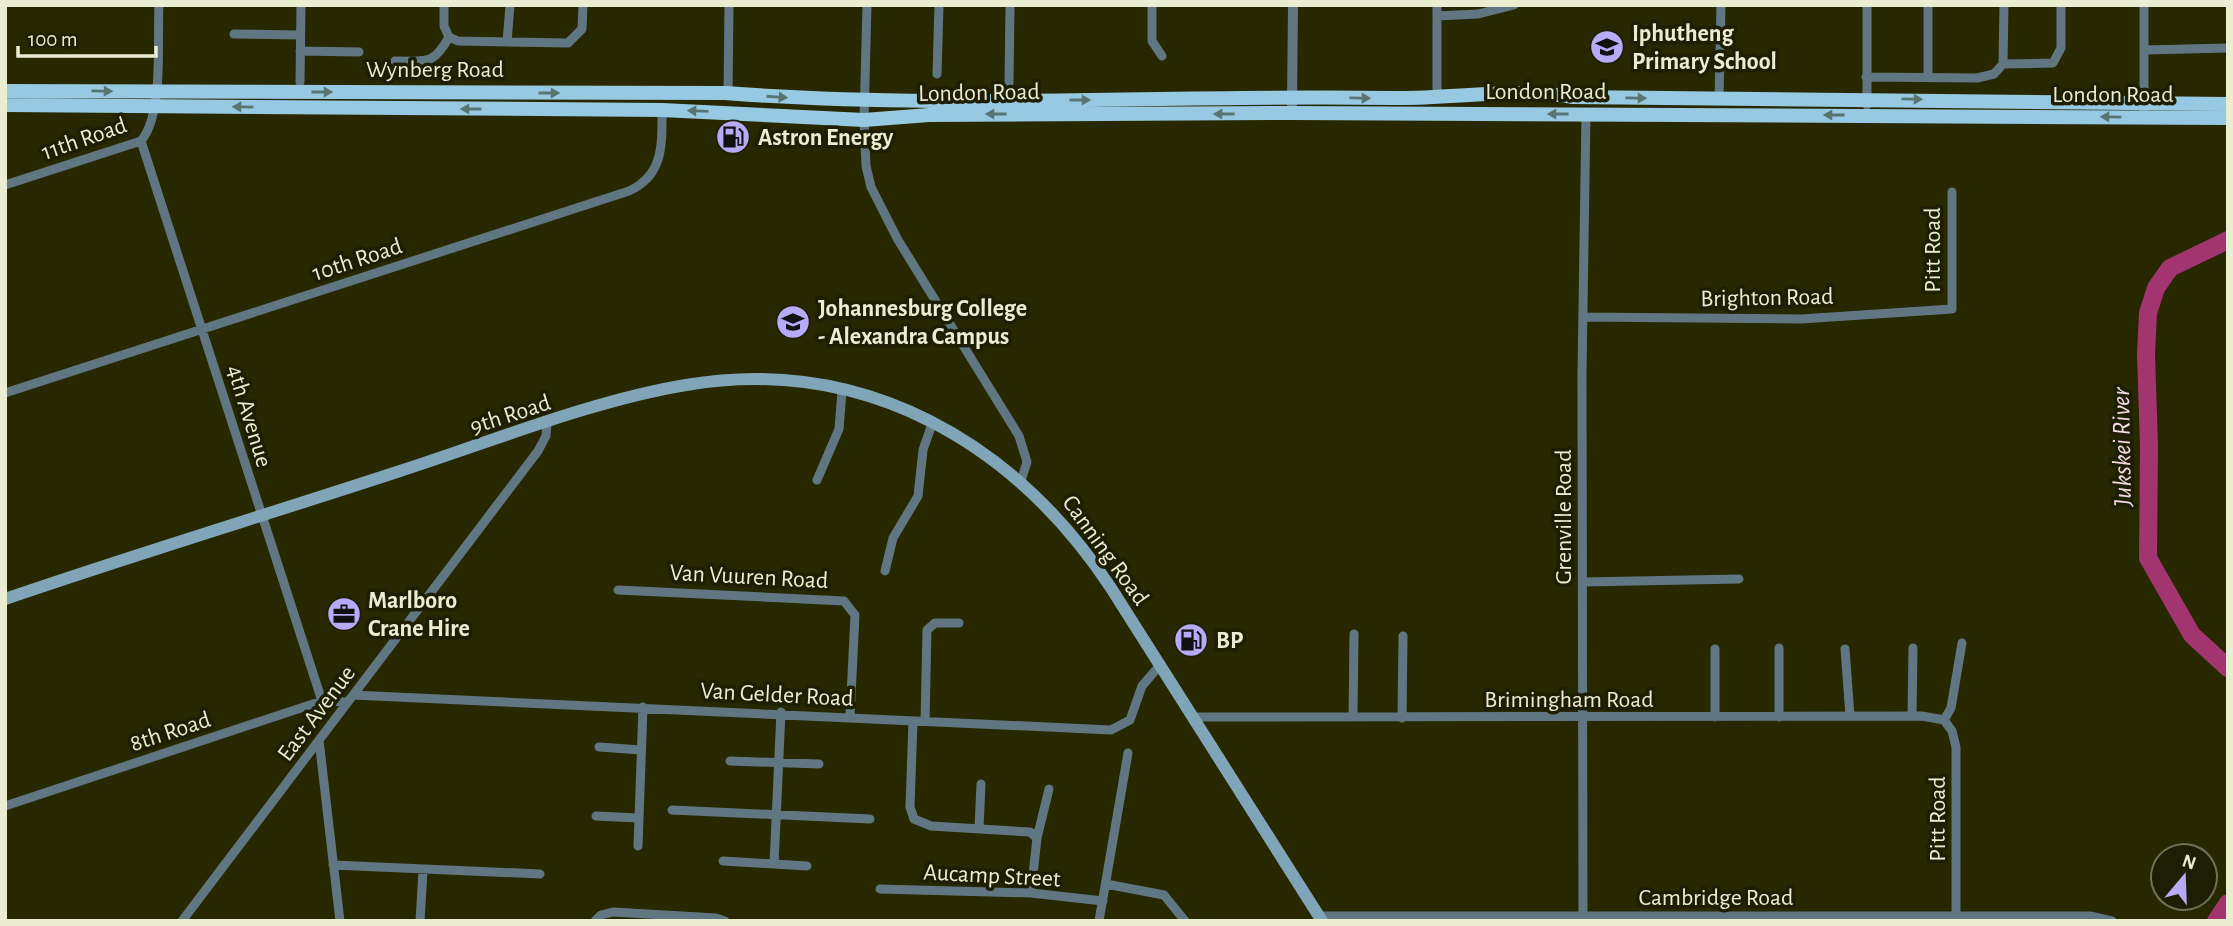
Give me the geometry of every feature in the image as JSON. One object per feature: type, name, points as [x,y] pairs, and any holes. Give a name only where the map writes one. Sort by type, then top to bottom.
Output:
[{"type":"main road","name":"Wynberg Road","points":[[5,91],[155,99],[662,110],[864,120]]},
{"type":"main road","name":"London Road","points":[[865,102],[1292,96],[1437,99],[1541,92],[1573,97],[2228,104]]},
{"type":"main road","name":"Wynberg Road","points":[[5,105],[155,99],[728,93],[865,102]]},
{"type":"main road","name":"London Road","points":[[864,120],[940,115],[1292,113],[2228,118]]},
{"type":"main road","name":"9th Road","points":[[5,599],[637,396],[709,382],[766,379],[842,391],[910,410],[976,447],[1021,481]]},
{"type":"main road","name":"Canning Road","points":[[1021,481],[1052,510],[1079,542],[1161,664],[1321,918]]},
{"type":"street","name":"11th Road","points":[[5,186],[141,141],[146,135],[155,99],[159,5]]},
{"type":"street","points":[[300,82],[301,5]]},
{"type":"street","points":[[444,5],[444,26],[449,37],[458,41],[565,43],[579,34],[583,5]]},
{"type":"street","points":[[507,42],[510,5]]},
{"type":"street","points":[[728,93],[729,5]]},
{"type":"street","points":[[867,5],[864,120],[866,166],[877,202],[1020,436],[1027,462],[1021,481]]},
{"type":"street","points":[[937,74],[939,5]]},
{"type":"street","points":[[1009,83],[1010,5]]},
{"type":"street","points":[[1152,5],[1152,41],[1162,56]]},
{"type":"street","points":[[1292,113],[1293,5]]},
{"type":"street","points":[[1437,5],[1437,99]]},
{"type":"street","points":[[1437,16],[1478,14],[1514,5]]},
{"type":"street","points":[[1719,99],[1721,5]]},
{"type":"street","points":[[1867,5],[1867,115]]},
{"type":"street","points":[[1928,5],[1928,77]]},
{"type":"street","points":[[1866,77],[1986,77],[1998,72],[2003,64],[2004,5]]},
{"type":"street","points":[[2003,64],[2049,64],[2056,61],[2061,48],[2062,5]]},
{"type":"street","points":[[2144,5],[2144,117]]},
{"type":"street","points":[[234,34],[300,35]]},
{"type":"street","points":[[395,61],[434,59],[449,37]]},
{"type":"street","points":[[2144,50],[2228,48]]},
{"type":"street","points":[[300,51],[359,52]]},
{"type":"street","name":"10th Road","points":[[5,393],[637,187],[659,162],[662,110]]},
{"type":"street","name":"Grenville Road","points":[[1583,919],[1581,718],[1586,113]]},
{"type":"street","name":"4th Avenue","points":[[141,141],[322,701]]},
{"type":"street","name":"Pitt Road","points":[[1952,192],[1952,309]]},
{"type":"street","name":"Brighton Road","points":[[1583,317],[1801,319],[1952,309]]},
{"type":"street","points":[[817,480],[839,429],[842,391]]},
{"type":"street","points":[[886,571],[893,538],[918,496],[923,450],[933,421]]},
{"type":"street","name":"East Avenue","points":[[183,921],[538,451],[546,436],[547,424]]},
{"type":"street","points":[[1583,582],[1740,579]]},
{"type":"street","name":"Van Vuuren Road","points":[[618,590],[844,601],[855,615],[850,716]]},
{"type":"street","points":[[925,722],[927,630],[935,623],[959,623]]},
{"type":"street","points":[[1353,717],[1354,634]]},
{"type":"street","points":[[1402,718],[1403,636]]},
{"type":"street","points":[[1944,720],[1951,708],[1962,643]]},
{"type":"street","points":[[1779,648],[1779,717]]},
{"type":"street","points":[[1912,716],[1913,648]]},
{"type":"street","points":[[1715,649],[1715,717]]},
{"type":"street","points":[[1845,649],[1850,716]]},
{"type":"street","name":"Van Gelder Road","points":[[351,698],[781,712],[925,722],[1115,729],[1130,720],[1142,686],[1161,664]]},
{"type":"street","name":"8th Road","points":[[5,806],[322,701],[351,698]]},
{"type":"street","points":[[638,846],[643,707]]},
{"type":"street","points":[[774,864],[781,712]]},
{"type":"street","name":"Brimingham Road","points":[[1194,717],[1932,716],[1944,720]]},
{"type":"street","name":"Pitt Road","points":[[1944,720],[1952,731],[1956,747],[1956,919]]},
{"type":"street","points":[[912,721],[910,807],[914,819],[925,825],[1024,831],[1037,838]]},
{"type":"street","points":[[319,740],[340,921]]},
{"type":"street","points":[[599,747],[641,750]]},
{"type":"street","points":[[1099,921],[1128,753]]},
{"type":"street","points":[[730,761],[819,764]]},
{"type":"street","points":[[979,828],[981,784]]},
{"type":"street","points":[[1031,893],[1037,838],[1049,789]]},
{"type":"street","points":[[671,810],[870,819]]},
{"type":"street","points":[[596,817],[638,818]]},
{"type":"street","points":[[723,861],[807,866]]},
{"type":"street","points":[[333,865],[540,874]]},
{"type":"street","points":[[420,921],[423,871]]},
{"type":"street","points":[[1106,884],[1164,895],[1185,921]]},
{"type":"street","name":"Aucamp Street","points":[[880,889],[1031,893],[1102,901]]},
{"type":"street","points":[[595,921],[601,915],[613,912],[716,918],[725,921]]},
{"type":"street","name":"Cambridge Road","points":[[1321,918],[1956,919],[2090,916],[2112,921]]},
{"type":"waterway","name":"Jukskei River","points":[[2228,240],[2170,268],[2156,288],[2148,313],[2146,354],[2148,558],[2192,635],[2228,668]]},
{"type":"waterway","name":"Jukskei River","points":[[2216,921],[2228,903]]},
{"type":"place","name":"Iphutheng Primary School","points":[[1607,47]]},
{"type":"place","name":"Astron Energy","points":[[733,137]]},
{"type":"place","name":"Johannesburg College - Alexandra Campus","points":[[793,322]]},
{"type":"place","name":"Marlboro Crane Hire","points":[[344,614]]},
{"type":"place","name":"BP","points":[[1191,640]]}]
